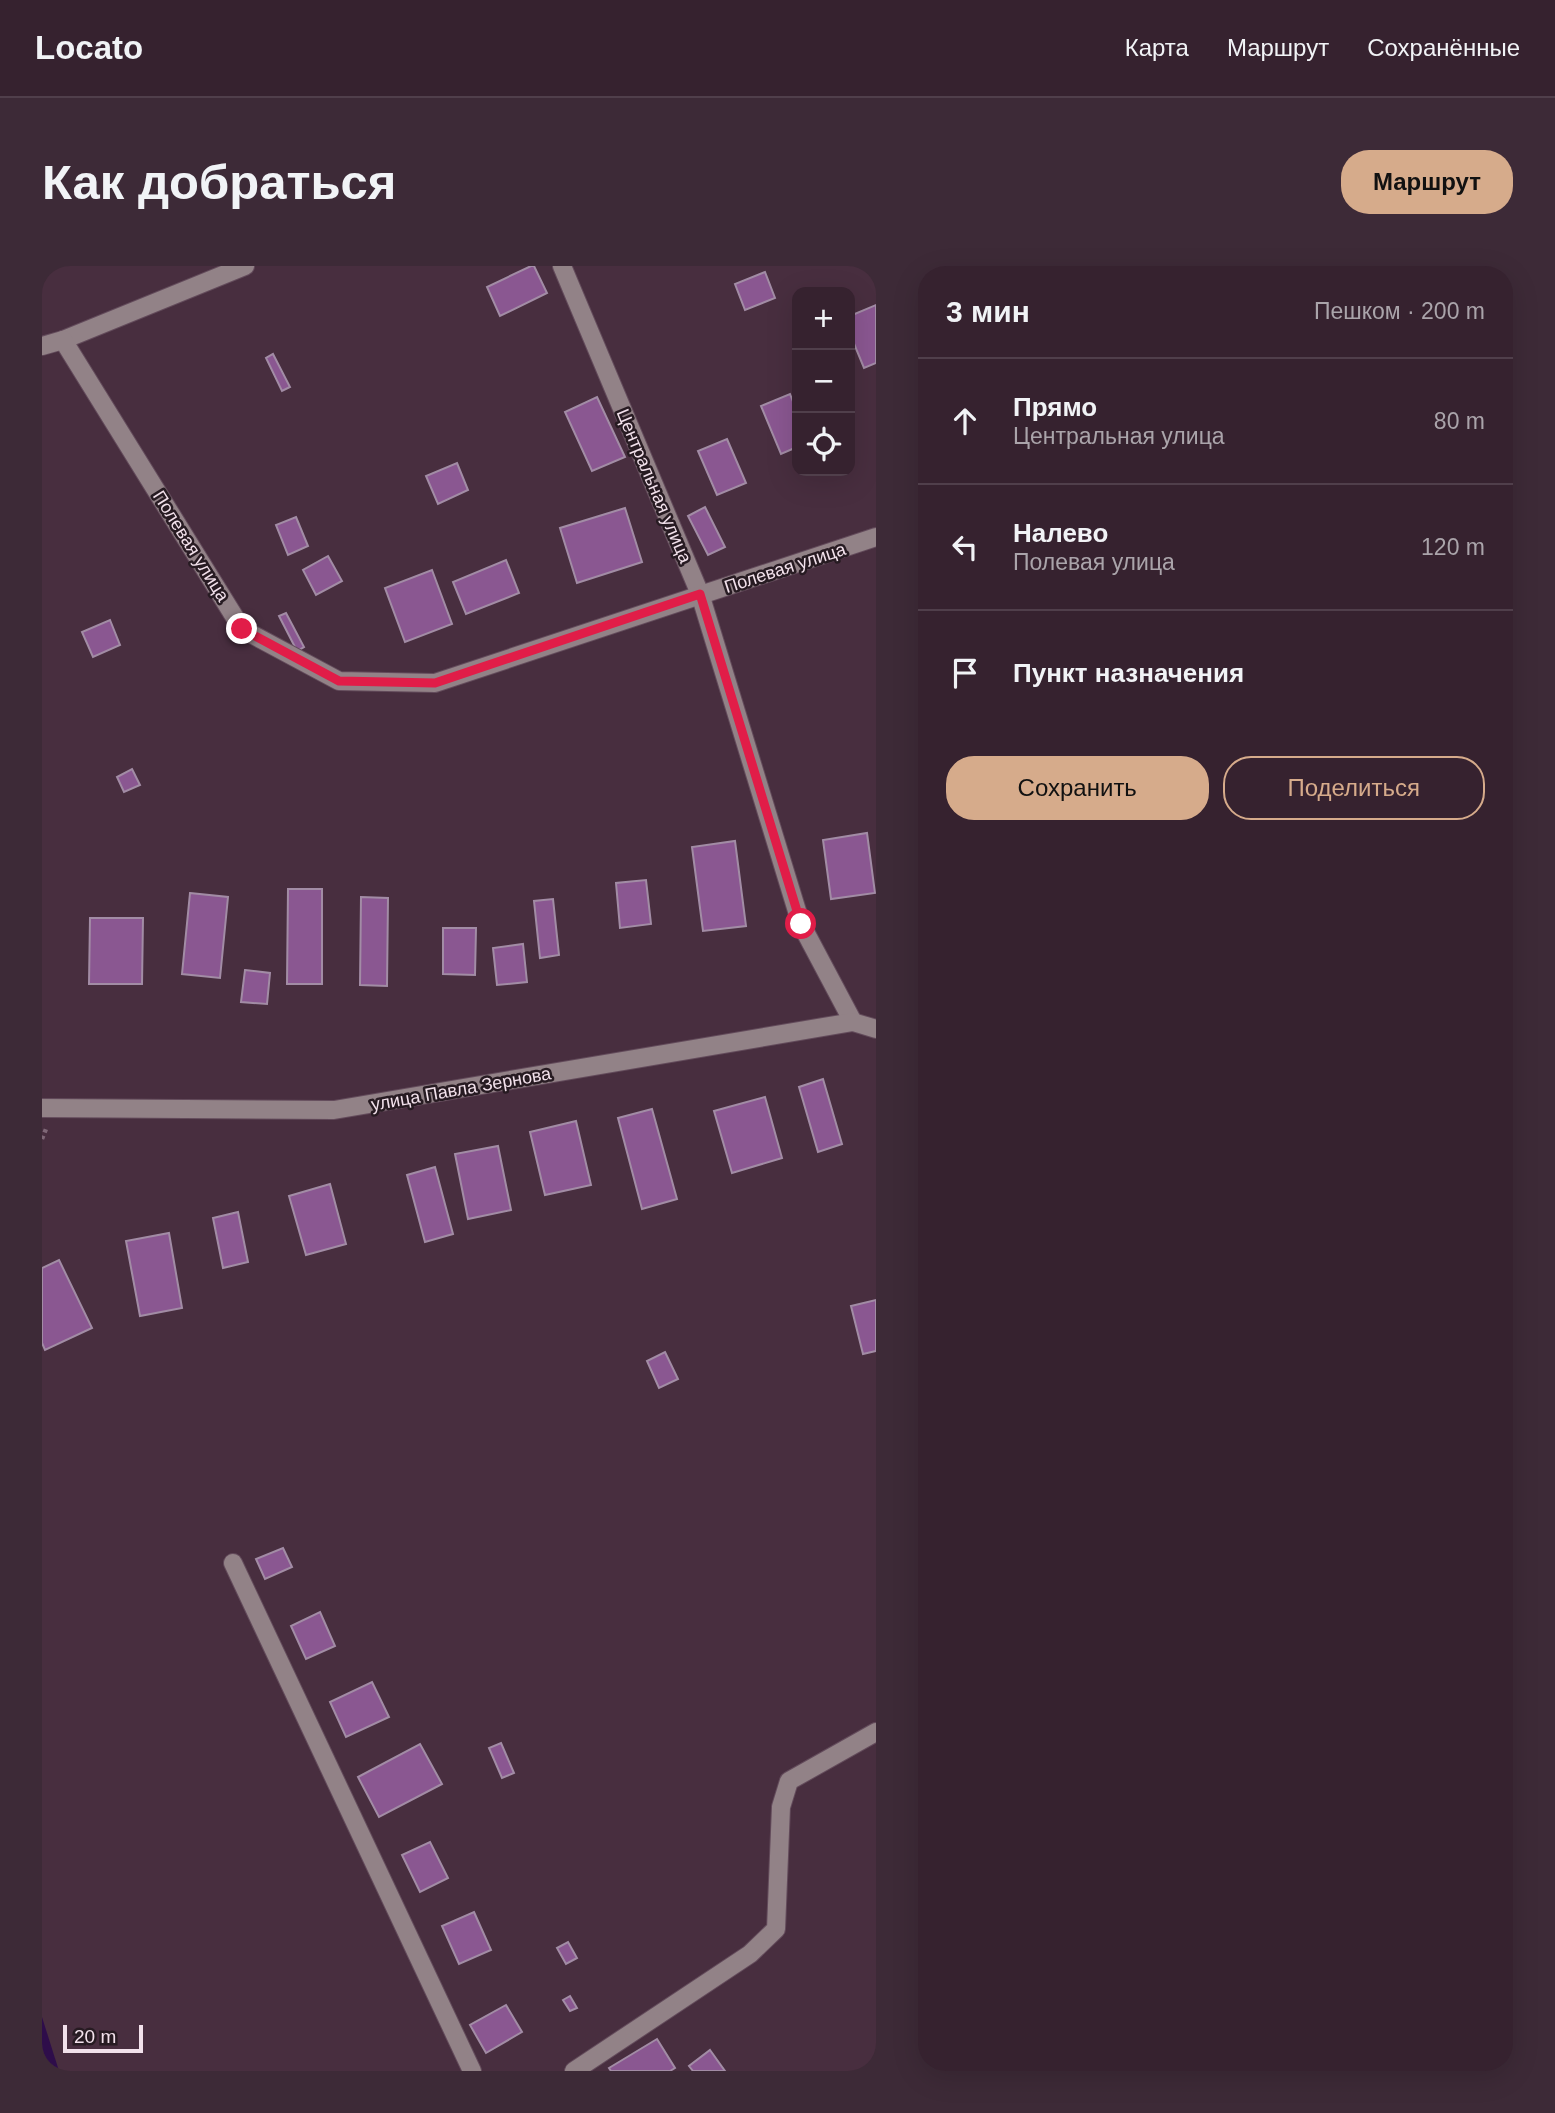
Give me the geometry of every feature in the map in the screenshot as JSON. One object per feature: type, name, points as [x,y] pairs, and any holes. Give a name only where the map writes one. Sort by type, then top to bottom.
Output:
[{"type":"street","points":[[42,346],[63,340],[245,266]]},
{"type":"street","name":"Центральная улица","points":[[562,266],[700,594],[801,924],[853,1022]]},
{"type":"street","name":"Полевая улица","points":[[63,340],[242,629],[339,681],[435,683],[876,537]]},
{"type":"street","name":"улица Павла Зернова","points":[[42,1108],[334,1110],[853,1022],[876,1029]]},
{"type":"street","points":[[233,1563],[472,2071]]},
{"type":"street","points":[[574,2071],[750,1954],[776,1930],[781,1807],[789,1781],[876,1732]]},
{"type":"shaded area","points":[[42,2017],[59,2071],[42,2071]]},
{"type":"building","points":[[534,266],[547,293],[500,316],[487,287]]},
{"type":"building","points":[[765,272],[775,298],[745,310],[735,284]]},
{"type":"building","points":[[876,305],[876,363],[864,368],[855,346],[855,314]]},
{"type":"building","points":[[273,354],[290,387],[282,391],[266,358]]},
{"type":"building","points":[[790,394],[792,449],[781,454],[761,406]]},
{"type":"building","points":[[597,397],[625,457],[592,471],[565,412]]},
{"type":"building","points":[[727,439],[746,483],[717,495],[698,451]]},
{"type":"building","points":[[457,463],[468,490],[438,504],[426,476]]},
{"type":"building","points":[[705,507],[725,547],[708,555],[688,516]]},
{"type":"building","points":[[625,508],[642,562],[577,583],[560,528]]},
{"type":"building","points":[[296,517],[308,546],[288,555],[276,525]]},
{"type":"building","points":[[328,556],[342,581],[316,595],[303,570]]},
{"type":"building","points":[[506,560],[519,593],[466,614],[453,582]]},
{"type":"building","points":[[432,570],[452,624],[405,642],[385,588]]},
{"type":"building","points":[[286,613],[304,647],[297,651],[279,616]]},
{"type":"building","points":[[110,620],[120,645],[93,657],[82,632]]},
{"type":"building","points":[[132,769],[140,785],[124,792],[117,777]]},
{"type":"building","points":[[867,833],[875,893],[831,899],[823,840]]},
{"type":"building","points":[[735,841],[746,926],[703,931],[692,847]]},
{"type":"building","points":[[646,880],[651,924],[620,928],[616,883]]},
{"type":"building","points":[[288,889],[322,889],[322,984],[287,984]]},
{"type":"building","points":[[190,893],[228,897],[220,978],[182,974]]},
{"type":"building","points":[[361,897],[388,898],[387,986],[360,985]]},
{"type":"building","points":[[553,899],[559,955],[540,958],[534,901]]},
{"type":"building","points":[[90,918],[143,918],[142,984],[89,984]]},
{"type":"building","points":[[443,928],[476,928],[475,975],[443,974]]},
{"type":"building","points":[[523,944],[527,982],[497,985],[493,948]]},
{"type":"building","points":[[245,970],[270,973],[267,1004],[241,1002]]},
{"type":"building","points":[[823,1079],[842,1144],[818,1152],[799,1087]]},
{"type":"building","points":[[765,1097],[782,1158],[732,1173],[714,1111]]},
{"type":"building","points":[[652,1109],[677,1199],[642,1209],[618,1118]]},
{"type":"building","points":[[576,1121],[591,1185],[545,1195],[530,1132]]},
{"type":"building","points":[[498,1146],[511,1210],[468,1219],[455,1154]]},
{"type":"building","points":[[435,1167],[453,1234],[425,1242],[407,1175]]},
{"type":"building","points":[[330,1184],[346,1244],[306,1255],[289,1196]]},
{"type":"building","points":[[238,1212],[248,1262],[223,1268],[213,1218]]},
{"type":"building","points":[[169,1233],[182,1308],[140,1316],[126,1241]]},
{"type":"building","points":[[59,1260],[92,1328],[45,1350],[42,1343],[42,1268]]},
{"type":"building","points":[[876,1300],[876,1351],[863,1354],[851,1306]]},
{"type":"building","points":[[665,1352],[678,1379],[659,1388],[647,1361]]},
{"type":"building","points":[[283,1548],[292,1567],[265,1579],[256,1559]]},
{"type":"building","points":[[320,1612],[335,1646],[306,1659],[291,1626]]},
{"type":"building","points":[[372,1682],[389,1717],[346,1737],[330,1702]]},
{"type":"building","points":[[501,1743],[514,1773],[502,1778],[489,1748]]},
{"type":"building","points":[[420,1744],[442,1784],[379,1817],[358,1777]]},
{"type":"building","points":[[430,1842],[448,1878],[420,1892],[402,1855]]},
{"type":"building","points":[[474,1912],[491,1950],[459,1964],[442,1926]]},
{"type":"building","points":[[568,1942],[577,1958],[566,1964],[557,1948]]},
{"type":"building","points":[[570,1996],[577,2008],[570,2011],[563,2000]]},
{"type":"building","points":[[506,2005],[522,2032],[486,2053],[470,2025]]},
{"type":"building","points":[[657,2039],[675,2068],[670,2071],[611,2071],[609,2068]]},
{"type":"building","points":[[710,2050],[725,2071],[693,2071],[689,2066]]},
{"type":"route","points":[[242,629],[339,681],[435,683],[700,594],[801,924]]}]
